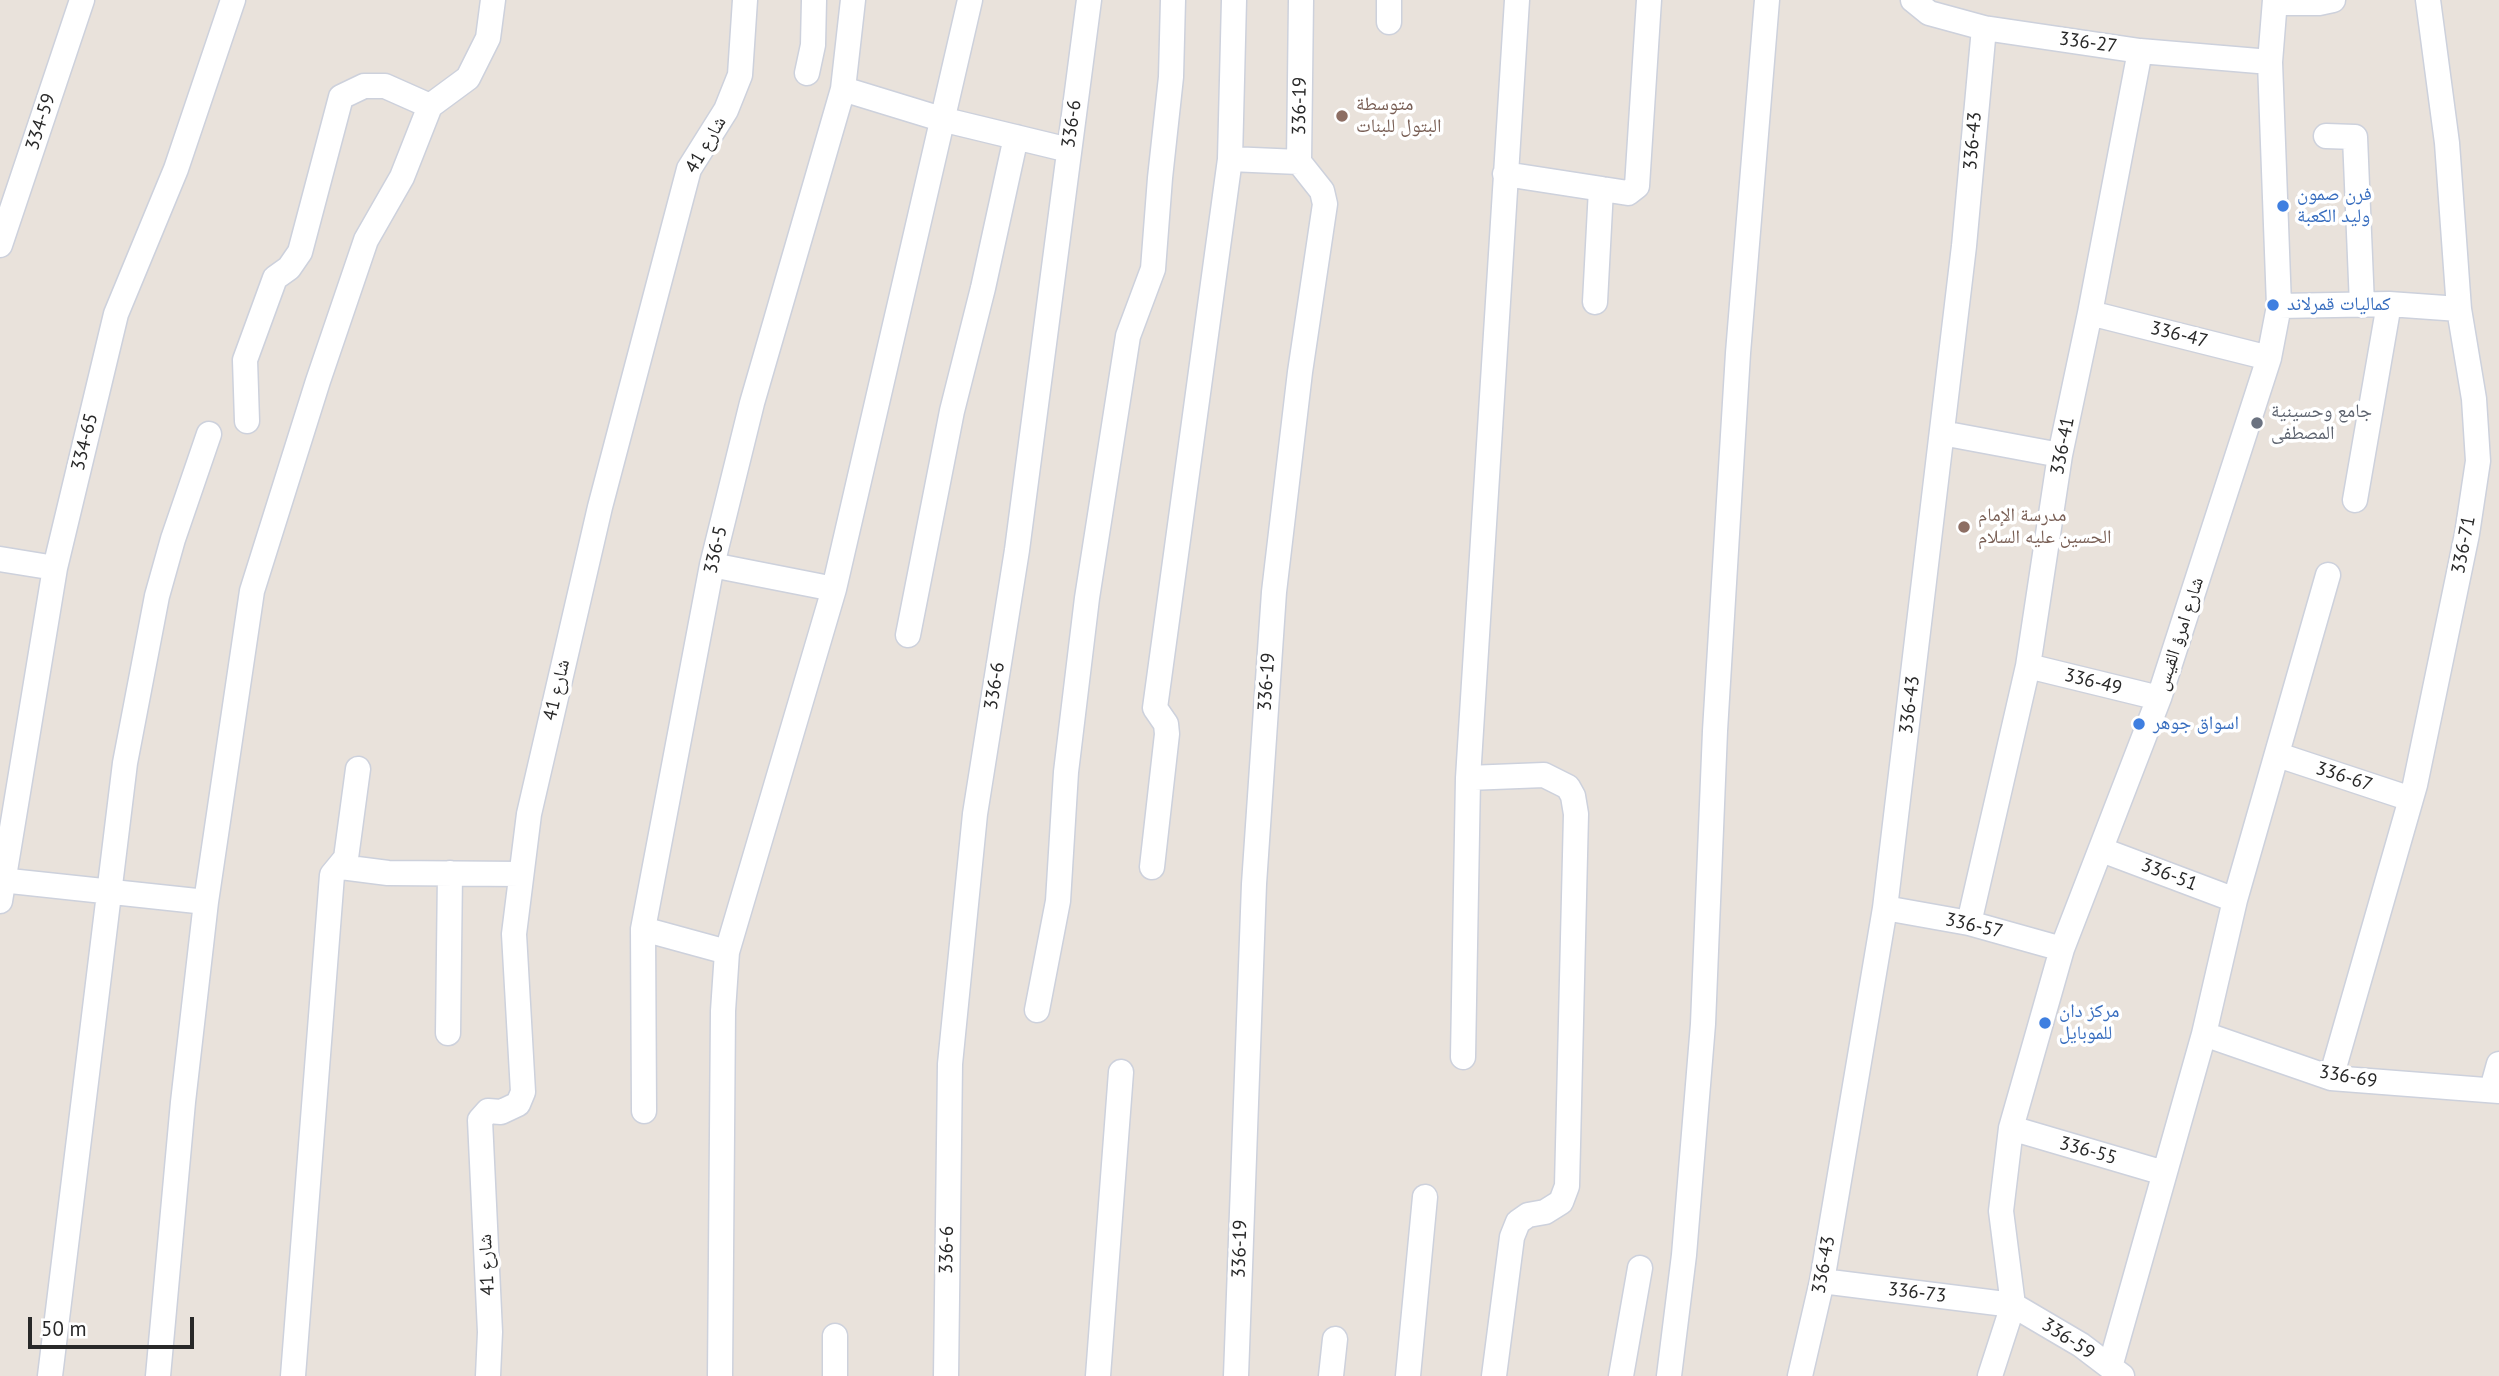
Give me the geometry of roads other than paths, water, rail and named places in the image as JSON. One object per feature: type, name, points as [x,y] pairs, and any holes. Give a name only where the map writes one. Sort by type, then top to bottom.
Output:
[{"type":"street","name":"334-59","points":[[0,245],[82,0]]},
{"type":"street","name":"334-65","points":[[1,887],[55,568],[116,314],[176,169],[233,0]]},
{"type":"street","points":[[158,1376],[183,1102],[206,902],[253,590],[318,381],[366,240],[401,177],[430,106],[468,78],[488,38],[493,0]]},
{"type":"street","name":"شارع 41","points":[[488,1376],[490,1332],[480,1120],[488,1111],[501,1112],[518,1104],[523,1092],[514,934],[528,814],[600,507],[689,169],[726,110],[740,75],[745,0]]},
{"type":"street","points":[[807,73],[813,45],[814,0]]},
{"type":"street","name":"336-5","points":[[643,1111],[643,929],[712,565],[752,403],[843,89],[853,0]]},
{"type":"street","points":[[720,1376],[723,1011],[727,952],[834,589],[970,0]]},
{"type":"street","name":"336-6","points":[[946,1376],[951,1050],[975,814],[1017,550],[1090,0]]},
{"type":"street","points":[[1037,1010],[1058,901],[1069,745],[1087,598],[1128,336],[1153,269],[1171,77],[1173,0]]},
{"type":"street","points":[[1152,867],[1167,734],[1166,724],[1155,708],[1230,159],[1234,0]]},
{"type":"street","name":"336-19","points":[[1236,1376],[1254,884],[1273,592],[1300,372],[1325,204],[1322,191],[1299,162],[1301,0]]},
{"type":"street","points":[[1464,1057],[1468,778],[1517,0]]},
{"type":"street","points":[[1505,174],[1628,193],[1637,186],[1649,0]]},
{"type":"street","points":[[1669,1376],[1684,1255],[1703,1024],[1715,731],[1736,380],[1767,0]]},
{"type":"street","name":"336-27","points":[[1913,0],[1929,13],[1984,28],[2140,51],[2270,62]]},
{"type":"street","points":[[2275,1],[2319,3],[2333,0]]},
{"type":"street","name":"336-71","points":[[2331,1078],[2411,799],[2467,534],[2478,461],[2474,399],[2459,309],[2447,143],[2428,0]]},
{"type":"street","name":"شارع امرؤ القيس","points":[[1990,1376],[2013,1305],[2001,1211],[2011,1128],[2062,949],[2159,698],[2269,358],[2279,306],[2270,62],[2275,1]]},
{"type":"street","name":"336-43","points":[[1800,1376],[1822,1281],[1885,908],[1964,246],[1984,28]]},
{"type":"street","name":"336-41","points":[[1969,923],[2028,666],[2060,455],[2140,51]]},
{"type":"street","points":[[247,421],[245,360],[275,278],[289,268],[300,252],[341,97],[364,86],[386,86],[430,106]]},
{"type":"street","points":[[843,89],[941,118],[1069,150]]},
{"type":"street","points":[[2326,136],[2355,137],[2362,305]]},
{"type":"street","points":[[908,635],[953,411],[984,288],[1016,137]]},
{"type":"street","points":[[1230,159],[1299,162]]},
{"type":"street","points":[[1595,302],[1601,189]]},
{"type":"street","points":[[2279,306],[2389,304],[2459,309]]},
{"type":"street","points":[[2355,499],[2389,304]]},
{"type":"street","name":"336-47","points":[[2090,313],[2269,358]]},
{"type":"street","points":[[50,1376],[125,763],[157,596],[209,433]]},
{"type":"street","points":[[1942,433],[2060,455]]},
{"type":"street","points":[[0,559],[55,568]]},
{"type":"street","points":[[712,565],[834,589]]},
{"type":"street","points":[[2116,1372],[2164,1173],[2204,1034],[2235,900],[2328,575]]},
{"type":"street","name":"336-49","points":[[2028,666],[2159,698]]},
{"type":"street","name":"336-67","points":[[2278,755],[2411,799]]},
{"type":"street","points":[[293,1376],[332,875],[346,858],[358,769]]},
{"type":"street","points":[[1468,778],[1544,775],[1567,786],[1573,796],[1576,814],[1567,1186],[1561,1202],[1545,1212],[1528,1214],[1518,1222],[1512,1237],[1494,1376]]},
{"type":"street","name":"336-51","points":[[2102,850],[2235,900]]},
{"type":"street","points":[[341,867],[388,873],[522,874]]},
{"type":"street","points":[[449,1033],[450,873]]},
{"type":"street","points":[[1,887],[109,892],[206,902]]},
{"type":"street","name":"336-57","points":[[1885,908],[1969,923],[2062,949]]},
{"type":"street","points":[[643,929],[727,952]]},
{"type":"street","name":"336-69","points":[[2204,1034],[2331,1078],[2398,1085],[2496,1090]]},
{"type":"street","points":[[2496,1090],[2499,1063]]},
{"type":"street","points":[[1098,1376],[1121,1073]]},
{"type":"street","name":"336-55","points":[[2011,1128],[2164,1173]]},
{"type":"street","points":[[1408,1376],[1425,1197]]},
{"type":"street","points":[[1621,1376],[1640,1268]]},
{"type":"street","name":"336-73","points":[[1822,1281],[2013,1305]]},
{"type":"street","name":"336-59","points":[[2013,1305],[2081,1345],[2116,1372]]},
{"type":"street","points":[[835,1336],[835,1376]]},
{"type":"street","points":[[1331,1376],[1335,1339]]},
{"type":"place","name":"متوسطة البتول للبنات","points":[[1342,116]]},
{"type":"place","name":"فرن صمون وليد الكعبة","points":[[2283,206]]},
{"type":"place","name":"كماليات قمرلاند","points":[[2273,305]]},
{"type":"place","name":"جامع وحسينية المصطفى","points":[[2257,423]]},
{"type":"place","name":"مدرسة الإمام الحسين عليه السلام","points":[[1964,527]]},
{"type":"place","name":"اسواق جوهر","points":[[2139,724]]},
{"type":"place","name":"مركز دان للموبايل","points":[[2045,1023]]}]
